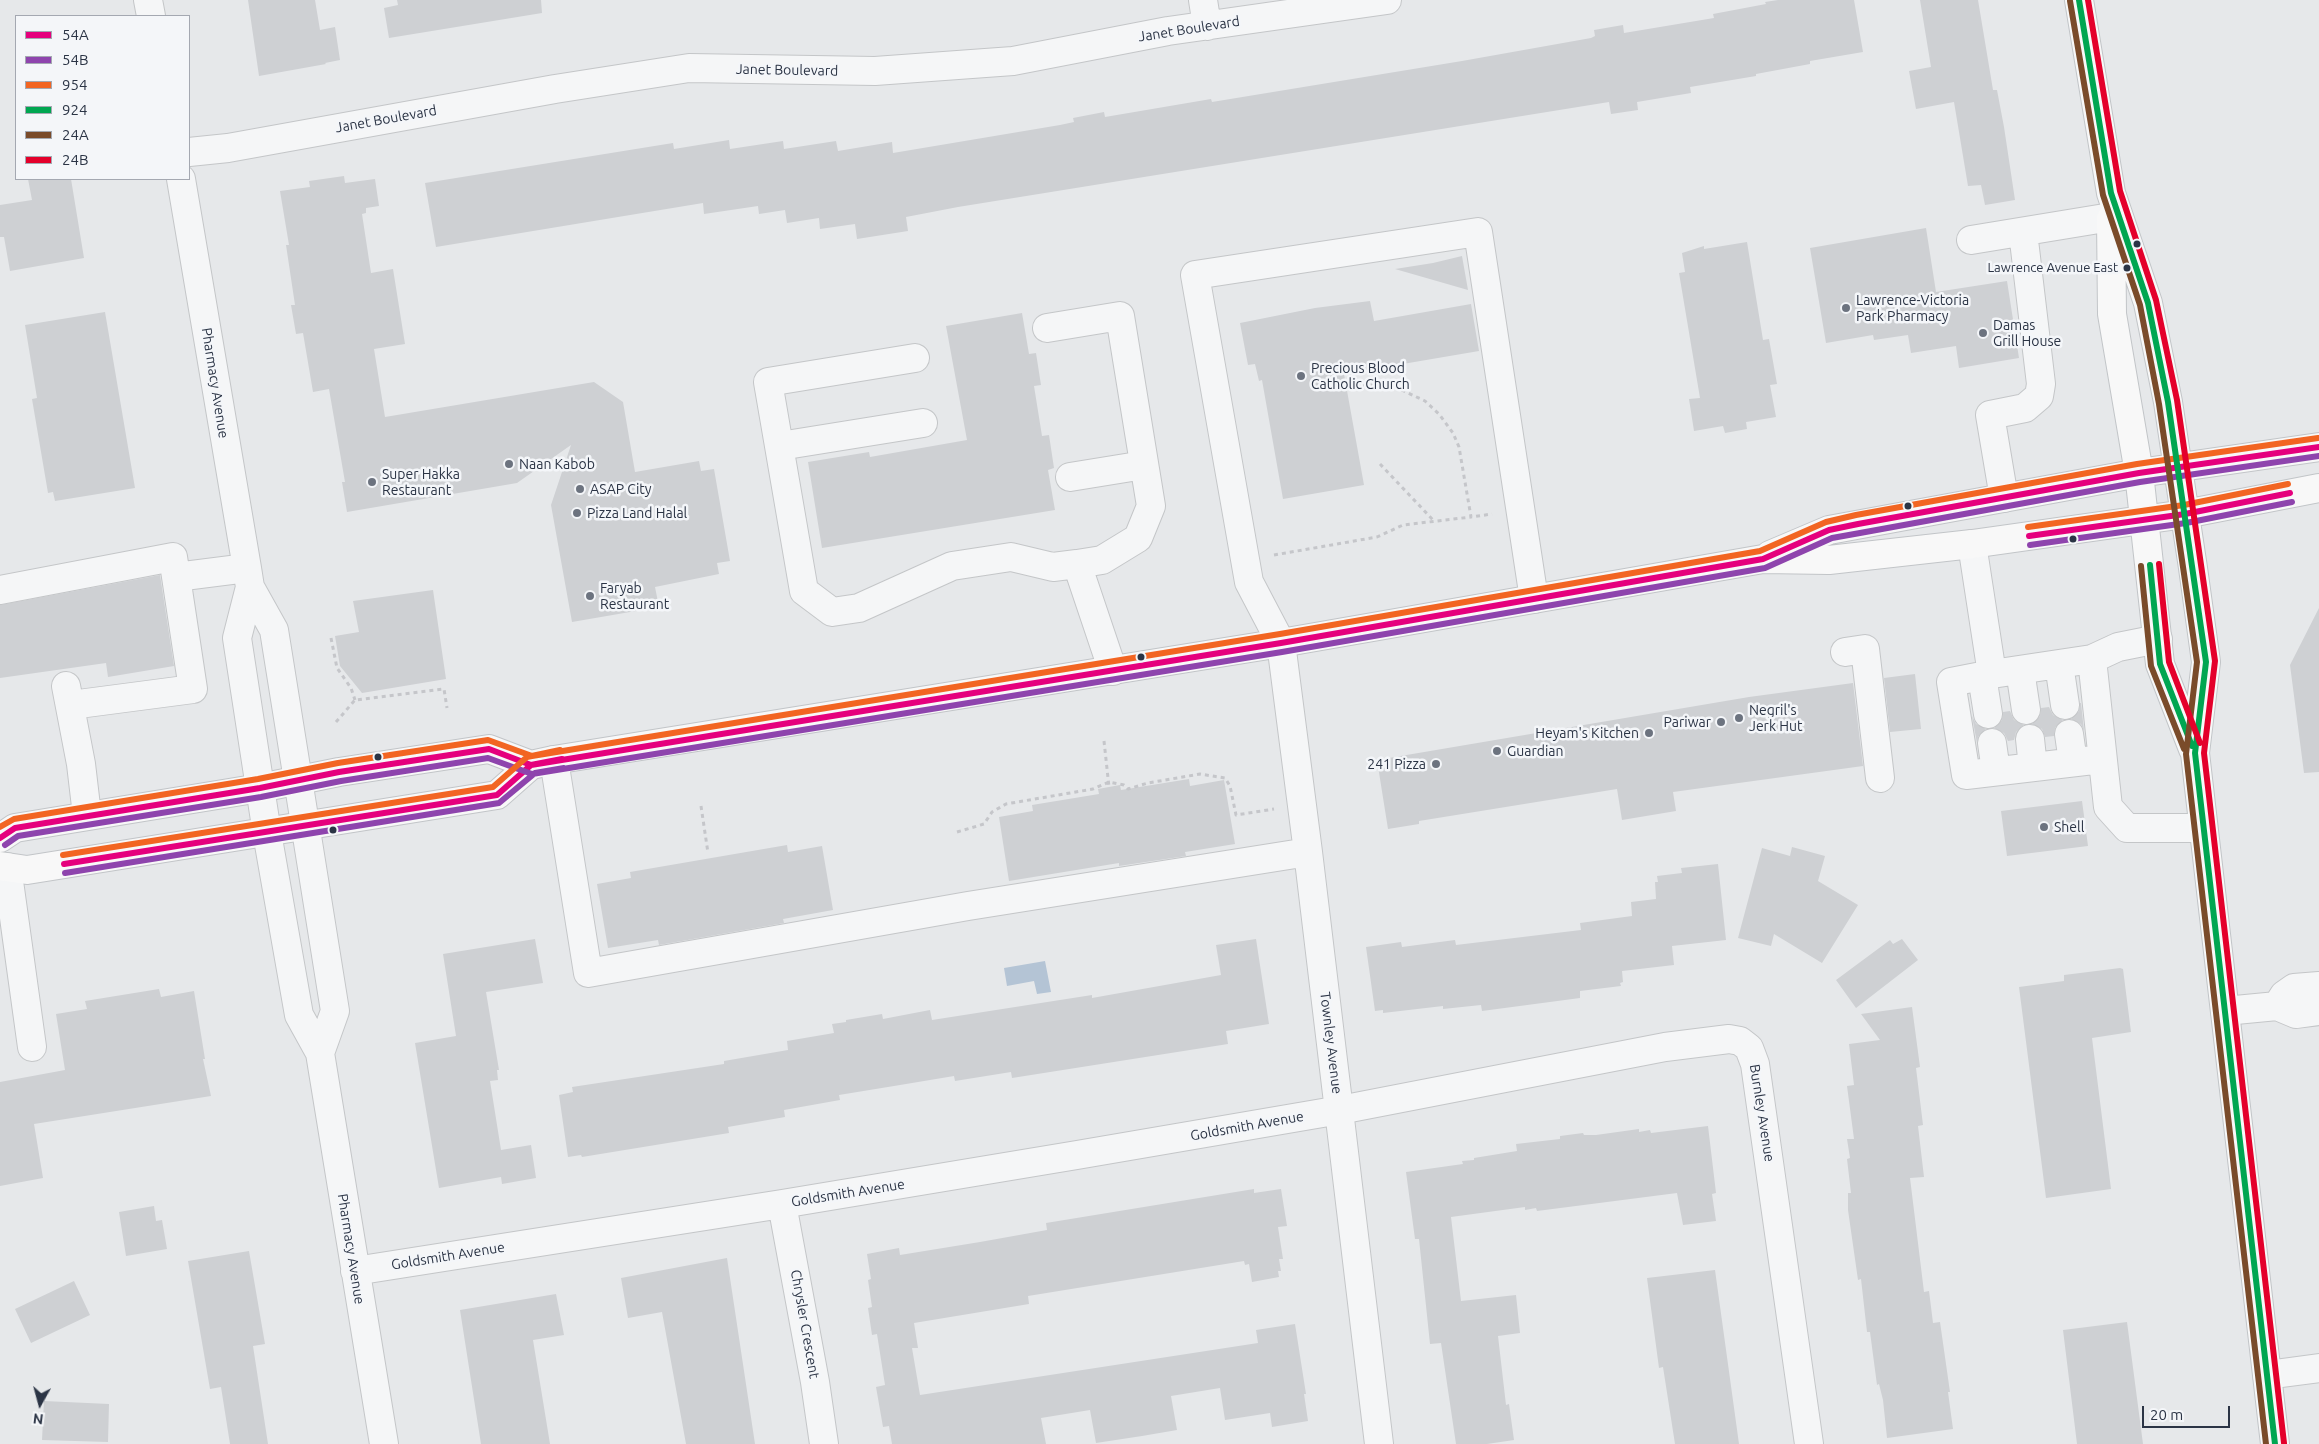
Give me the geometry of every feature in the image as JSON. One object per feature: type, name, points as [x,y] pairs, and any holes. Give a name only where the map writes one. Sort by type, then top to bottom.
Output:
[{"type":"main road","points":[[2080,0],[2111,205],[2112,314],[2139,473],[2160,664],[2195,753]]},
{"type":"main road","points":[[2111,205],[2148,303],[2179,468],[2206,662],[2195,753],[2275,1444]]},
{"type":"main road","points":[[1763,559],[1829,530],[2139,473],[2319,446]]},
{"type":"main road","points":[[0,838],[15,828],[260,788],[297,779],[489,749],[542,762],[1281,643],[1763,559],[1829,560],[1972,544],[2185,514],[2319,488]]},
{"type":"main road","points":[[4,867],[27,870],[497,795],[542,762]]},
{"type":"street","points":[[148,0],[152,15]]},
{"type":"street","name":"Janet Boulevard","points":[[190,152],[228,148],[555,89],[689,68],[875,71],[1012,61],[1168,31],[1205,13],[1387,0]]},
{"type":"street","name":"Pharmacy Avenue","points":[[181,180],[248,578],[274,630],[335,1011],[320,1053]]},
{"type":"street","points":[[1971,240],[2023,232],[2111,205]]},
{"type":"street","points":[[1281,643],[1249,582],[1195,275],[1478,232],[1534,599]]},
{"type":"street","points":[[2004,498],[1990,415],[2024,408],[2039,396],[2041,384],[2023,232]]},
{"type":"street","points":[[915,358],[768,382],[804,591],[832,612],[860,608],[952,566],[1011,557],[1053,568],[1102,560],[1138,538],[1151,506],[1120,316],[1047,328]]},
{"type":"street","points":[[780,446],[923,423]]},
{"type":"street","points":[[1070,477],[1144,465]]},
{"type":"street","points":[[1972,544],[1987,675],[1988,714]]},
{"type":"street","points":[[0,590],[174,557],[193,689],[69,695],[81,764],[87,815]]},
{"type":"street","points":[[1076,564],[1112,671]]},
{"type":"street","points":[[176,577],[248,578]]},
{"type":"street","name":"Pharmacy Avenue","points":[[248,578],[237,638],[267,833],[299,1015],[320,1053],[384,1444]]},
{"type":"street","points":[[2102,759],[1966,775],[1951,682],[2092,659],[2118,647],[2158,639]]},
{"type":"street","name":"Townley Avenue","points":[[1281,643],[1380,1444]]},
{"type":"street","points":[[1844,652],[1864,649],[1880,778]]},
{"type":"street","points":[[2092,659],[2108,807],[2127,828],[2204,828]]},
{"type":"street","points":[[2059,664],[2065,705]]},
{"type":"street","points":[[2020,670],[2026,710]]},
{"type":"street","points":[[2069,734],[2073,762]]},
{"type":"street","points":[[2030,738],[2033,767]]},
{"type":"street","points":[[1992,743],[1996,771]]},
{"type":"street","points":[[542,762],[588,973],[958,908],[1308,852]]},
{"type":"street","points":[[4,867],[32,1047]]},
{"type":"street","points":[[2277,1006],[2284,995],[2294,988],[2319,986]]},
{"type":"street","points":[[2225,1011],[2277,1006],[2296,1014],[2319,1011]]},
{"type":"street","name":"Burnley Avenue","points":[[1340,1110],[1665,1047],[1729,1039],[1740,1041],[1749,1048],[1756,1064],[1809,1444]]},
{"type":"street","name":"Goldsmith Avenue","points":[[355,1270],[782,1204],[1340,1110]]},
{"type":"street","name":"Chrysler Crescent","points":[[782,1204],[816,1382],[824,1444]]},
{"type":"street","points":[[2267,1374],[2319,1368]]},
{"type":"path","points":[[1347,387],[1389,384],[1425,401],[1439,414],[1454,433],[1459,447],[1471,517]]},
{"type":"path","points":[[1380,464],[1434,521]]},
{"type":"path","points":[[1245,560],[1377,537],[1403,525],[1521,510]]},
{"type":"path","points":[[331,638],[337,668],[351,688],[355,700]]},
{"type":"path","points":[[336,722],[355,700],[444,689],[447,708]]},
{"type":"path","points":[[1104,741],[1109,784]]},
{"type":"path","points":[[957,832],[984,824],[992,812],[1006,804],[1093,789],[1109,784],[1124,785],[1128,789],[1148,783],[1200,774],[1225,778],[1230,786],[1236,814],[1274,808]]},
{"type":"path","points":[[701,806],[708,853]]},
{"type":"water","points":[[1045,961],[1051,992],[1037,994],[1034,981],[1007,986],[1004,968]]},
{"type":"building","points":[[248,0],[315,0],[320,30],[335,27],[340,60],[259,76]]},
{"type":"building","points":[[397,0],[541,0],[542,13],[389,38],[384,8],[398,5]]},
{"type":"building","points":[[1778,0],[1854,0],[1863,52],[1810,61],[1810,64],[1756,74],[1756,76],[1690,87],[1691,93],[1637,102],[1638,110],[1611,114],[1609,102],[958,207],[906,217],[908,231],[857,239],[855,224],[820,229],[819,218],[787,223],[785,210],[759,214],[758,206],[704,214],[703,203],[436,247],[425,183],[673,143],[674,149],[729,140],[730,149],[783,141],[784,149],[836,141],[838,151],[892,142],[893,153],[1060,125],[1074,122],[1073,118],[1104,112],[1105,117],[1211,99],[1212,102],[1462,61],[1591,38],[1595,36],[1594,30],[1623,25],[1624,33],[1714,18],[1713,14]]},
{"type":"building","points":[[1920,0],[1978,0],[1993,90],[1997,90],[2004,127],[2015,200],[1985,205],[1981,185],[1968,186],[1954,102],[1916,109],[1909,71],[1931,67]]},
{"type":"building","points":[[344,176],[345,183],[375,179],[379,206],[366,208],[366,213],[362,214],[371,273],[393,269],[405,344],[374,349],[385,417],[594,382],[623,402],[635,472],[699,461],[701,471],[714,469],[730,561],[717,563],[719,574],[655,587],[659,607],[572,622],[551,505],[571,445],[517,483],[347,512],[342,482],[345,482],[329,389],[313,392],[303,333],[296,334],[291,305],[295,305],[286,245],[289,245],[280,191],[310,187],[309,181]]},
{"type":"building","points":[[28,180],[71,180],[84,258],[10,271],[4,237],[0,237],[0,205],[32,200]]},
{"type":"building","points":[[1926,228],[1936,292],[2007,281],[2019,358],[1959,368],[1956,346],[1911,353],[1908,335],[1874,340],[1873,335],[1826,343],[1810,248]]},
{"type":"building","points":[[1747,242],[1763,340],[1769,339],[1777,384],[1770,385],[1776,417],[1746,422],[1747,429],[1725,433],[1723,426],[1694,431],[1689,399],[1700,398],[1679,273],[1685,272],[1682,253],[1704,246],[1704,249]]},
{"type":"building","points":[[1462,256],[1468,290],[1395,269],[1433,263]]},
{"type":"building","name":"Precious Blood Catholic Church","points":[[1370,301],[1374,321],[1471,304],[1479,351],[1344,374],[1364,485],[1283,499],[1262,380],[1259,381],[1255,364],[1248,365],[1240,323],[1315,308]]},
{"type":"building","points":[[105,312],[135,488],[55,501],[53,492],[48,493],[32,399],[37,398],[25,325]]},
{"type":"building","points":[[1022,313],[1029,354],[1036,353],[1041,385],[1034,386],[1042,436],[1049,435],[1054,468],[1048,470],[1055,510],[822,548],[808,462],[869,452],[870,457],[967,440],[946,326]]},
{"type":"building","points":[[160,575],[174,666],[108,677],[106,663],[0,678],[0,605]]},
{"type":"building","points":[[433,590],[446,679],[362,693],[340,666],[335,636],[359,632],[353,601]]},
{"type":"building","points":[[2319,608],[2319,772],[2304,773],[2290,665]]},
{"type":"building","points":[[1915,674],[1921,729],[1890,732],[1884,678]]},
{"type":"building","points":[[1853,683],[1863,766],[1673,792],[1676,811],[1622,820],[1617,789],[1419,821],[1419,824],[1388,829],[1377,760],[1749,697]]},
{"type":"building","points":[[2080,703],[2084,731],[2081,724],[2071,719],[2079,711]]},
{"type":"building","points":[[2049,707],[2053,715],[2063,720],[2055,728],[2054,736],[2045,737],[2042,729],[2032,724],[2040,716],[2041,708]]},
{"type":"building","points":[[2010,711],[2014,720],[2024,725],[2016,732],[2014,740],[2008,741],[2004,733],[1994,728],[2002,720],[2003,712]]},
{"type":"building","points":[[1972,716],[1976,724],[1986,729],[1978,737],[1977,743]]},
{"type":"building","points":[[1189,779],[1190,786],[1224,780],[1235,844],[1185,852],[1186,856],[1119,866],[1119,863],[1009,881],[999,817],[1033,811],[1032,805],[1099,794],[1098,789],[1120,785],[1121,790]]},
{"type":"building","name":"Shell","points":[[2082,801],[2088,846],[2007,856],[2001,811]]},
{"type":"building","points":[[787,845],[788,852],[822,846],[833,910],[783,919],[784,923],[659,945],[658,940],[608,948],[597,884],[631,878],[630,872]]},
{"type":"building","points":[[1792,847],[1825,856],[1818,881],[1858,905],[1822,963],[1774,934],[1771,946],[1738,938],[1762,848],[1790,856]]},
{"type":"building","points":[[1718,864],[1726,940],[1672,946],[1674,965],[1622,971],[1623,982],[1620,983],[1621,986],[1580,991],[1580,998],[1482,1011],[1481,1005],[1443,1009],[1443,1006],[1383,1013],[1383,1010],[1375,1011],[1366,947],[1401,942],[1402,947],[1455,940],[1456,945],[1581,930],[1580,923],[1632,916],[1631,902],[1656,899],[1655,882],[1658,882],[1657,876],[1682,873],[1681,868]]},
{"type":"building","points":[[535,939],[543,983],[486,992],[499,1070],[497,1070],[498,1080],[490,1081],[501,1150],[531,1145],[536,1178],[502,1184],[501,1177],[439,1188],[415,1043],[456,1036],[443,954]]},
{"type":"building","points":[[1256,939],[1269,1024],[1226,1031],[1228,1044],[1012,1078],[1011,1072],[955,1081],[954,1076],[839,1095],[840,1100],[784,1110],[785,1117],[728,1127],[729,1133],[582,1157],[581,1155],[568,1157],[559,1095],[573,1092],[572,1087],[724,1064],[724,1061],[788,1050],[787,1041],[834,1033],[832,1024],[846,1022],[846,1020],[882,1014],[883,1019],[930,1010],[932,1020],[1092,995],[1092,998],[1221,975],[1216,945]]},
{"type":"building","points":[[1902,939],[1918,960],[1856,1008],[1836,980],[1890,940],[1893,944]]},
{"type":"building","points":[[2123,969],[2131,1032],[2092,1038],[2111,1189],[2046,1198],[2019,987],[2064,981],[2064,975]]},
{"type":"building","points":[[159,989],[161,997],[194,991],[205,1059],[203,1059],[211,1096],[34,1124],[43,1178],[0,1186],[0,1082],[65,1070],[56,1014],[87,1009],[85,1001]]},
{"type":"building","points":[[1912,1007],[1920,1067],[1916,1068],[1923,1125],[1918,1126],[1924,1177],[1910,1178],[1924,1292],[1929,1291],[1933,1323],[1940,1322],[1953,1429],[1887,1438],[1883,1400],[1879,1384],[1877,1385],[1870,1332],[1867,1332],[1861,1279],[1858,1280],[1848,1210],[1848,1193],[1851,1193],[1847,1159],[1850,1158],[1847,1139],[1854,1139],[1847,1086],[1854,1085],[1849,1044],[1880,1040],[1861,1014]]},
{"type":"building","points":[[1708,1126],[1716,1193],[1712,1194],[1716,1221],[1683,1225],[1677,1193],[1537,1211],[1536,1208],[1525,1210],[1525,1207],[1451,1217],[1461,1301],[1516,1295],[1520,1333],[1498,1336],[1506,1405],[1509,1404],[1514,1440],[1487,1444],[1456,1444],[1441,1343],[1430,1344],[1419,1239],[1415,1239],[1406,1172],[1463,1164],[1462,1161],[1474,1160],[1474,1158],[1517,1151],[1516,1144],[1560,1139],[1560,1136],[1583,1133],[1584,1135],[1596,1135],[1639,1129],[1639,1132],[1650,1130],[1651,1133]]},
{"type":"building","points":[[1254,1189],[1254,1193],[1281,1189],[1287,1226],[1278,1227],[1283,1259],[1279,1259],[1281,1271],[1278,1271],[1279,1277],[1252,1282],[1249,1264],[1245,1265],[1244,1261],[1028,1296],[1029,1304],[914,1323],[918,1348],[912,1348],[920,1395],[1258,1343],[1256,1330],[1295,1324],[1306,1394],[1304,1394],[1308,1421],[1272,1427],[1270,1413],[1225,1420],[1220,1388],[1171,1396],[1177,1430],[1142,1436],[1096,1443],[1090,1410],[1041,1418],[1046,1444],[892,1444],[889,1426],[883,1427],[876,1387],[885,1385],[877,1334],[872,1335],[868,1308],[872,1307],[868,1280],[871,1279],[867,1254],[899,1248],[900,1255],[980,1242],[1047,1230],[1046,1223]]},
{"type":"building","points":[[154,1206],[156,1221],[162,1220],[167,1249],[126,1256],[119,1212]]},
{"type":"building","points":[[249,1251],[265,1344],[253,1346],[268,1444],[230,1444],[221,1387],[210,1389],[188,1261]]},
{"type":"building","points":[[727,1258],[755,1444],[686,1444],[662,1312],[628,1318],[621,1278]]},
{"type":"building","points":[[1715,1270],[1739,1444],[1675,1444],[1663,1367],[1659,1368],[1647,1278]]},
{"type":"building","points":[[74,1281],[90,1315],[31,1343],[15,1309]]},
{"type":"building","points":[[556,1294],[564,1335],[533,1340],[550,1444],[481,1444],[460,1310]]},
{"type":"building","points":[[2127,1322],[2143,1444],[2077,1444],[2063,1330]]},
{"type":"building","points":[[44,1401],[109,1404],[108,1442],[42,1440]]},
{"type":"transit line","name":"924","points":[[2079,0],[2111,193],[2148,303],[2168,402],[2206,662],[2195,753],[2275,1444]]},
{"type":"transit line","name":"24B","points":[[2088,0],[2120,191],[2156,300],[2177,400],[2215,661],[2204,753],[2284,1443]]},
{"type":"transit line","name":"24A","points":[[2070,1],[2103,195],[2140,305],[2159,404],[2197,662],[2186,754],[2266,1444]]},
{"type":"transit line","name":"954","points":[[0,827],[14,819],[258,779],[338,763],[488,740],[532,756],[1280,634],[1760,551],[1826,522],[1856,515],[2137,464],[2318,438]]},
{"type":"transit line","name":"54A","points":[[0,838],[15,828],[260,788],[339,772],[489,749],[531,765],[1281,643],[1763,559],[1829,530],[1858,524],[2139,473],[2319,447]]},
{"type":"transit line","name":"54B","points":[[5,845],[18,836],[488,758],[532,774],[1282,652],[1765,568],[1832,538],[2140,482],[2319,456]]},
{"type":"transit line","name":"954","points":[[2028,527],[2184,505],[2288,484]]},
{"type":"transit line","name":"54A","points":[[2029,536],[2185,514],[2290,493]]},
{"type":"transit line","name":"54B","points":[[2030,545],[2186,523],[2292,502]]},
{"type":"transit line","name":"24B","points":[[2159,564],[2169,662],[2200,743]]},
{"type":"transit line","name":"924","points":[[2150,565],[2160,664],[2192,746]]},
{"type":"transit line","name":"24A","points":[[2141,566],[2151,666],[2184,749]]},
{"type":"transit line","name":"954","points":[[63,855],[493,787],[527,757],[560,750]]},
{"type":"transit line","name":"54A","points":[[64,864],[497,795],[531,765],[562,759]]},
{"type":"transit line","name":"54B","points":[[65,873],[499,803],[535,773],[564,768]]},
{"type":"place","name":"Lawrence Avenue East","points":[[2127,268]]},
{"type":"place","name":"Lawrence-Victoria Park Pharmacy","points":[[1846,308]]},
{"type":"place","name":"Damas Grill House","points":[[1983,333]]},
{"type":"place","name":"Precious Blood Catholic Church","points":[[1301,376]]},
{"type":"place","name":"Naan Kabob","points":[[509,464]]},
{"type":"place","name":"Super Hakka Restaurant","points":[[372,482]]},
{"type":"place","name":"ASAP City","points":[[580,489]]},
{"type":"place","name":"Pizza Land Halal","points":[[577,513]]},
{"type":"place","name":"Faryab Restaurant","points":[[590,596]]},
{"type":"place","name":"Negril's Jerk Hut","points":[[1739,718]]},
{"type":"place","name":"Pariwar","points":[[1721,722]]},
{"type":"place","name":"Heyam's Kitchen","points":[[1649,733]]},
{"type":"place","name":"Guardian","points":[[1497,751]]},
{"type":"place","name":"241 Pizza","points":[[1436,764]]},
{"type":"place","name":"Shell","points":[[2044,827]]}]
